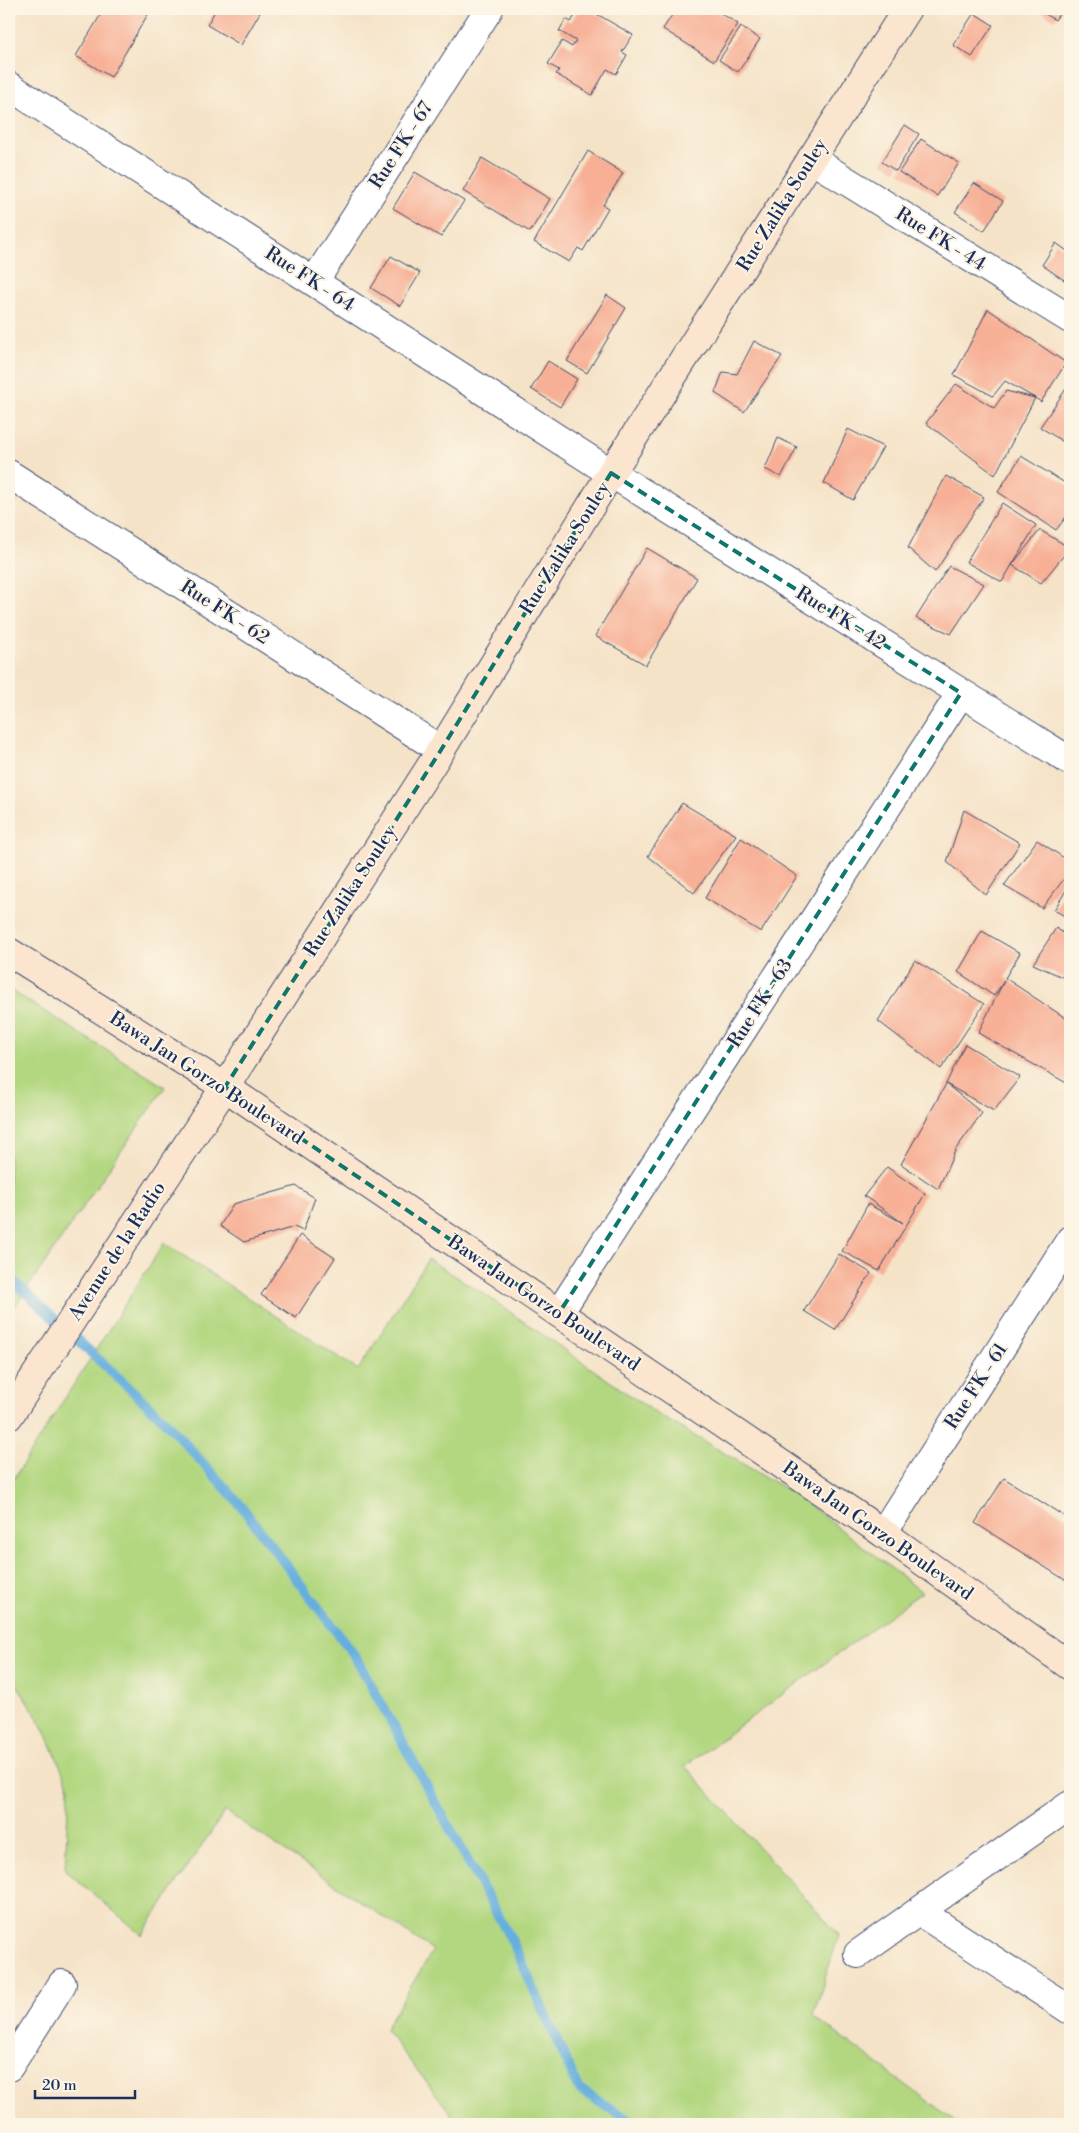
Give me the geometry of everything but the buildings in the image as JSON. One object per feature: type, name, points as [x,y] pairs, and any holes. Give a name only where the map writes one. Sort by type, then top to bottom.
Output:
[{"type":"street","name":"Rue FK - 67","points":[[314,282],[489,9]]},
{"type":"street","name":"Rue Zalika Souley","points":[[224,1087],[441,750],[611,473],[907,9]]},
{"type":"street","name":"Rue FK - 64","points":[[9,86],[611,473]]},
{"type":"street","name":"Rue FK - 44","points":[[811,159],[1070,319]]},
{"type":"street","name":"Rue FK - 42","points":[[611,473],[1070,761]]},
{"type":"street","name":"Rue FK - 62","points":[[9,474],[441,750]]},
{"type":"street","name":"Rue FK - 63","points":[[559,1313],[960,693]]},
{"type":"street","name":"Bawa Jan Gorzo Boulevard","points":[[9,952],[224,1087],[883,1533],[1070,1666]]},
{"type":"street","name":"Avenue de la Radio","points":[[9,1416],[224,1087]]},
{"type":"street","name":"Rue FK - 61","points":[[883,1533],[1070,1240]]},
{"type":"street","points":[[858,1954],[1070,1805]]},
{"type":"street","points":[[920,1912],[1070,2010]]},
{"type":"street","points":[[9,2067],[62,1984]]},
{"type":"highlighted area","points":[[611,473],[961,693],[559,1313],[225,1087],[441,750]]},
{"type":"green space","points":[[9,989],[165,1087],[9,1315]]},
{"type":"green space","points":[[164,1243],[358,1370],[428,1259],[484,1294],[657,1414],[796,1495],[922,1592],[685,1766],[839,1935],[813,2016],[959,2124],[459,2124],[385,2029],[433,1950],[225,1811],[142,1935],[65,1870],[69,1787],[45,1730],[9,1672],[9,1486]]},
{"type":"waterway","points":[[9,1277],[163,1419],[238,1502],[355,1656],[512,1941],[579,2089],[635,2124]]}]
